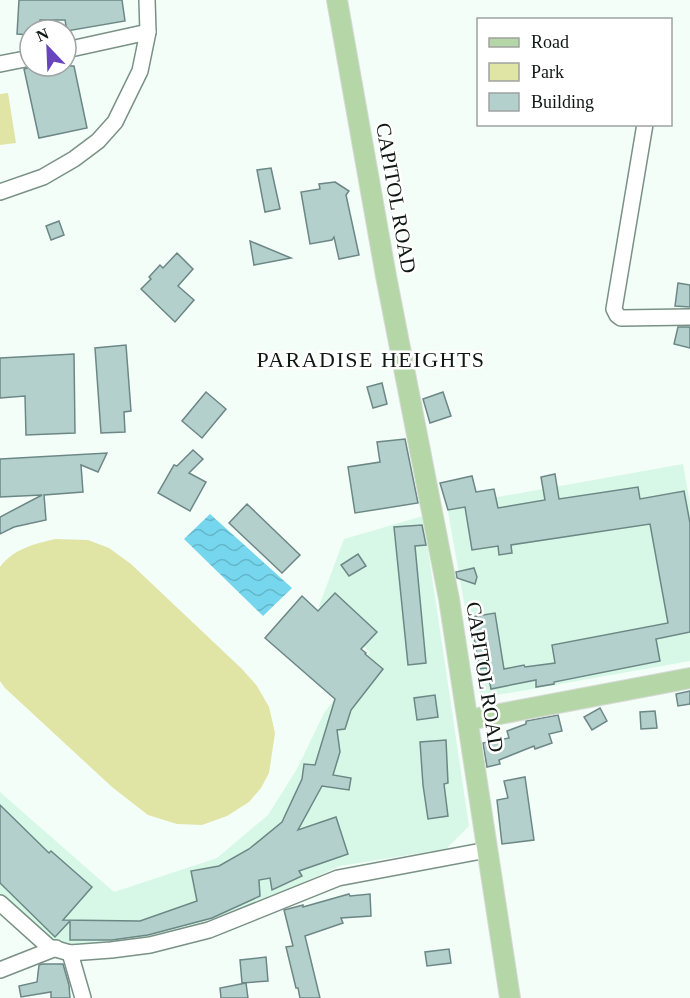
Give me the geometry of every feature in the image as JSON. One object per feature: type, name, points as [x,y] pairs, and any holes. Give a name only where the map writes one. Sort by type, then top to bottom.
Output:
[{"type":"main road","name":"CAPITOL ROAD","points":[[337,0],[386,276],[434,517],[468,720],[510,998]]},
{"type":"main road","points":[[468,720],[690,678]]},
{"type":"street","points":[[0,192],[42,177],[74,159],[98,141],[115,122],[141,71],[148,32],[147,0]]},
{"type":"street","points":[[78,47],[148,32]]},
{"type":"street","points":[[0,64],[18,60]]},
{"type":"street","points":[[645,126],[614,309],[621,318],[690,317]]},
{"type":"street","points":[[0,970],[63,951],[111,950],[150,945],[209,930],[338,878],[487,850]]},
{"type":"street","points":[[0,903],[47,946],[63,951],[83,998]]},
{"type":"shaded area","points":[[683,464],[690,503],[690,661],[481,698],[447,506]]},
{"type":"shaded area","points":[[423,516],[469,826],[446,849],[340,866],[209,925],[111,949],[47,945],[0,898],[0,792],[114,892],[217,858],[268,815],[297,769],[324,713],[370,652],[319,606],[344,539]]},
{"type":"green space","points":[[8,93],[16,143],[0,145],[0,94]]},
{"type":"green space","points":[[55,539],[88,540],[109,548],[131,564],[257,686],[269,707],[275,733],[269,773],[261,788],[249,802],[227,816],[202,825],[177,824],[148,815],[112,787],[5,688],[0,681],[0,567],[18,552],[32,545]]},
{"type":"water","points":[[210,514],[292,588],[263,616],[184,539]]},
{"type":"building","points":[[19,0],[122,0],[125,21],[78,29],[78,18],[18,18],[17,34]]},
{"type":"building","points":[[26,78],[77,78],[87,128],[39,138]]},
{"type":"building","points":[[271,168],[280,209],[265,212],[257,170]]},
{"type":"building","points":[[335,182],[349,191],[346,195],[359,255],[339,259],[334,237],[332,240],[310,244],[301,192],[320,189],[319,184]]},
{"type":"building","points":[[59,221],[64,235],[51,240],[46,226]]},
{"type":"building","points":[[250,241],[291,258],[254,265]]},
{"type":"building","points":[[177,253],[193,269],[178,286],[194,300],[175,322],[141,289],[160,265],[163,268]]},
{"type":"building","points":[[678,283],[690,285],[690,307],[675,306]]},
{"type":"building","points":[[678,327],[690,327],[690,348],[674,344]]},
{"type":"building","points":[[126,345],[131,411],[124,412],[125,432],[101,433],[95,348]]},
{"type":"building","points":[[74,354],[75,433],[26,435],[25,396],[0,398],[0,358]]},
{"type":"building","points":[[382,383],[387,404],[373,408],[367,387]]},
{"type":"building","points":[[206,392],[226,409],[202,438],[182,421]]},
{"type":"building","points":[[443,392],[451,416],[430,423],[423,399]]},
{"type":"building","points":[[405,439],[418,503],[355,513],[348,467],[380,462],[377,442]]},
{"type":"building","points":[[193,450],[203,459],[189,473],[206,482],[190,511],[158,493],[174,465],[177,466]]},
{"type":"building","points":[[107,453],[98,472],[81,465],[83,492],[44,495],[46,520],[14,527],[0,534],[0,517],[42,495],[0,497],[0,459]]},
{"type":"building","points":[[555,474],[559,499],[638,487],[640,499],[684,491],[690,523],[690,632],[656,639],[660,661],[536,687],[536,680],[491,689],[487,668],[479,669],[471,617],[495,613],[504,669],[555,663],[552,645],[668,623],[650,524],[511,545],[512,553],[499,555],[498,546],[472,550],[465,507],[448,510],[440,483],[472,476],[476,492],[494,489],[498,508],[545,500],[541,477]]},
{"type":"building","points":[[247,504],[300,555],[282,573],[229,523]]},
{"type":"building","points":[[422,525],[426,545],[415,546],[426,663],[408,665],[394,527]]},
{"type":"building","points":[[358,554],[366,566],[349,576],[341,565]]},
{"type":"building","points":[[474,568],[477,577],[475,584],[457,578],[456,572]]},
{"type":"building","points":[[335,593],[377,632],[361,649],[383,669],[351,710],[345,729],[337,730],[340,752],[333,775],[351,778],[349,790],[322,786],[298,830],[336,817],[348,854],[299,871],[302,876],[272,890],[270,878],[259,880],[260,896],[212,918],[148,935],[112,940],[70,940],[70,921],[55,937],[0,883],[0,805],[49,853],[51,851],[92,887],[63,920],[140,921],[197,901],[191,871],[219,866],[249,849],[282,822],[302,779],[304,764],[315,765],[335,699],[265,638],[302,596],[318,611]]},
{"type":"building","points":[[690,691],[690,704],[678,706],[676,694]]},
{"type":"building","points":[[435,695],[438,717],[417,720],[414,698]]},
{"type":"building","points":[[600,708],[607,721],[592,730],[584,717]]},
{"type":"building","points":[[655,711],[657,728],[641,729],[640,712]]},
{"type":"building","points":[[558,715],[562,731],[549,734],[552,743],[535,749],[534,746],[499,760],[500,764],[487,767],[483,743],[509,738],[507,731],[526,724],[526,721]]},
{"type":"building","points":[[446,740],[448,783],[444,784],[448,816],[428,819],[420,742]]},
{"type":"building","points":[[525,777],[534,840],[502,844],[497,800],[508,798],[504,781]]},
{"type":"building","points":[[349,894],[350,896],[370,894],[371,916],[341,918],[343,923],[305,936],[320,998],[300,998],[286,947],[293,946],[284,910]]},
{"type":"building","points":[[449,949],[451,963],[427,966],[425,952]]},
{"type":"building","points":[[266,957],[268,981],[242,983],[240,960]]},
{"type":"building","points":[[63,964],[70,998],[51,998],[51,992],[21,997],[19,986],[37,982],[39,965]]},
{"type":"building","points":[[246,983],[248,998],[221,998],[220,988]]},
{"type":"district","name":"PARADISE HEIGHTS","points":[[371,359]]}]
